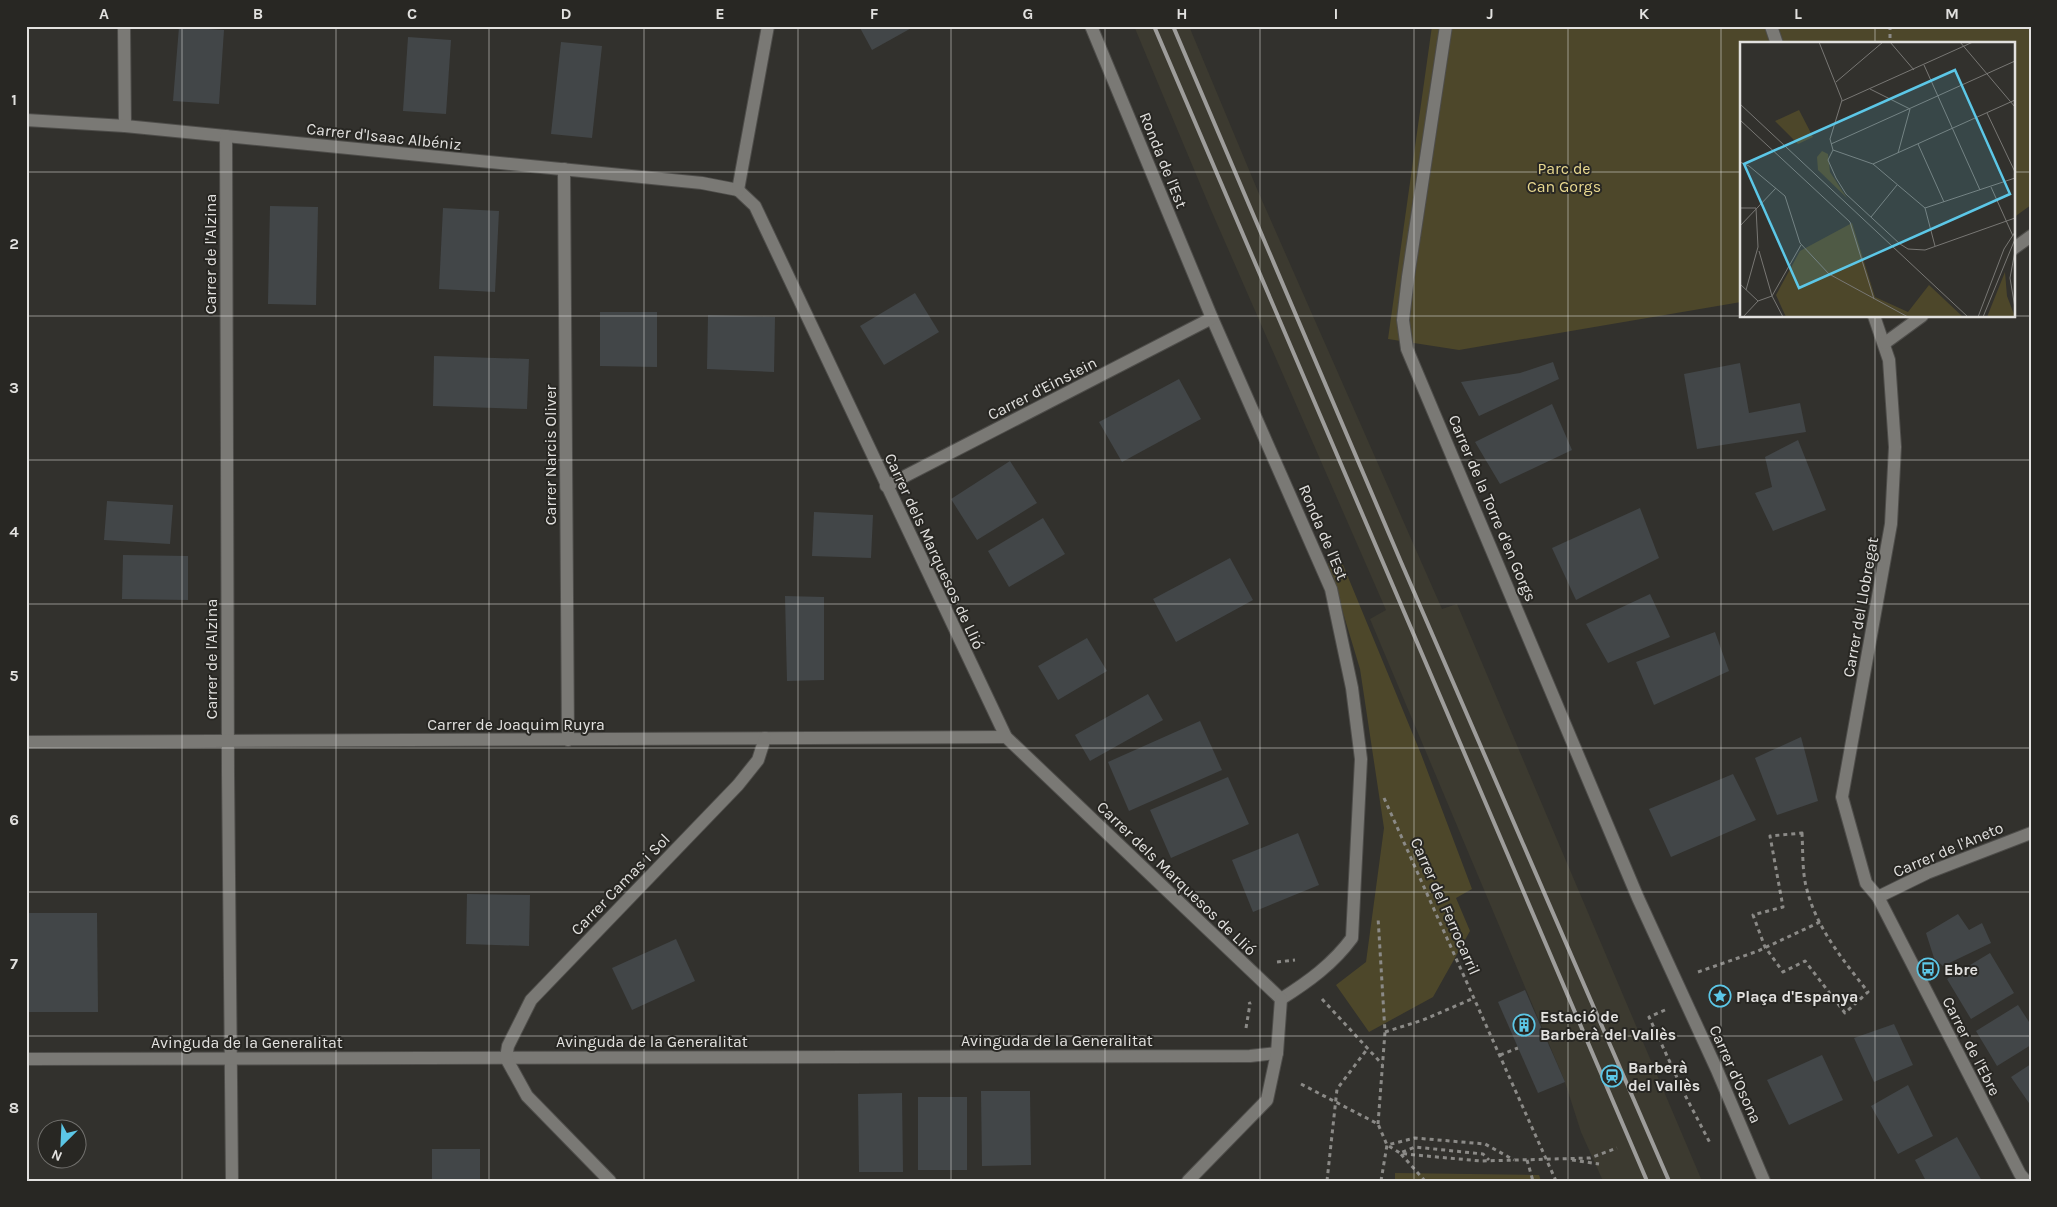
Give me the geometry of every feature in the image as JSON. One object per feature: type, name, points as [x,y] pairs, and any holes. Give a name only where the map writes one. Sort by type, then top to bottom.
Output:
[{"type":"street","points":[[124,26],[125,126]]},
{"type":"street","points":[[738,190],[768,26]]},
{"type":"street","name":"Ronda de l'Est","points":[[1091,26],[1212,318],[1331,590],[1352,688],[1361,759],[1352,938],[1343,950],[1308,982],[1281,999]]},
{"type":"street","name":"Carrer de la Torre d'en Gorgs","points":[[1446,26],[1402,320],[1407,349],[1420,376],[1638,898],[1676,980]]},
{"type":"street","points":[[1771,26],[1776,42]]},
{"type":"street","name":"Carrer d'Isaac Albéniz","points":[[26,120],[125,126],[564,169],[702,183],[738,190]]},
{"type":"street","name":"Carrer de l'Alzina","points":[[226,136],[232,1181]]},
{"type":"street","name":"Carrer Narcis Oliver","points":[[564,169],[568,740]]},
{"type":"street","name":"Carrer dels Marquesos de Llió","points":[[738,190],[755,206],[1006,737],[1281,999]]},
{"type":"street","points":[[2014,248],[2031,236]]},
{"type":"street","name":"Carrer d'Einstein","points":[[886,486],[1212,318]]},
{"type":"street","name":"Carrer del Llobregat","points":[[1875,318],[1885,343],[1889,360],[1895,447],[1891,524],[1842,797],[1866,883],[1878,897]]},
{"type":"street","points":[[1885,343],[1919,318]]},
{"type":"street","name":"Carrer de Joaquim Ruyra","points":[[26,742],[1006,737]]},
{"type":"street","name":"Carrer Camas i Sol","points":[[506,1058],[508,1046],[530,1000],[738,786],[758,760],[765,738]]},
{"type":"street","name":"Carrer de l'Aneto","points":[[1878,897],[1927,873],[2031,833]]},
{"type":"street","name":"Carrer de l'Ebre","points":[[1878,897],[2020,1174],[2026,1181]]},
{"type":"street","name":"Carrer d'Osona","points":[[1676,980],[1764,1181]]},
{"type":"street","points":[[1188,1181],[1267,1100],[1277,1053],[1281,999]]},
{"type":"street","name":"Avinguda de la Generalitat","points":[[26,1059],[1250,1056],[1277,1053]]},
{"type":"street","points":[[506,1058],[527,1096],[610,1181]]},
{"type":"path","points":[[1890,26],[1890,42]]},
{"type":"path","name":"Carrer del Ferrocarril","points":[[1382,793],[1556,1181]]},
{"type":"path","points":[[1802,833],[1807,890],[1820,922],[1824,933],[1868,992],[1845,1013],[1805,961],[1783,972],[1765,946],[1753,915],[1783,907],[1770,836],[1802,833]]},
{"type":"path","points":[[1378,915],[1385,1032],[1378,1124],[1387,1145],[1382,1181]]},
{"type":"path","points":[[1697,972],[1765,946],[1820,922]]},
{"type":"path","points":[[1318,995],[1383,1064]]},
{"type":"path","points":[[1244,997],[1250,1004],[1246,1028]]},
{"type":"path","points":[[1385,1032],[1423,1020],[1474,998]]},
{"type":"path","points":[[1665,1010],[1649,1017],[1686,1097],[1710,1143]]},
{"type":"path","points":[[1327,1181],[1338,1089],[1368,1048]]},
{"type":"path","points":[[1500,1055],[1518,1048]]},
{"type":"path","points":[[1301,1084],[1378,1124]]},
{"type":"path","points":[[1387,1145],[1414,1138],[1485,1144],[1514,1160]]},
{"type":"path","points":[[1387,1145],[1400,1153],[1425,1181]]},
{"type":"path","points":[[1400,1153],[1415,1147],[1483,1154],[1489,1161]]},
{"type":"path","points":[[1400,1153],[1489,1161],[1590,1158],[1617,1148]]},
{"type":"path","points":[[1564,1158],[1599,1164]]},
{"type":"path","points":[[1527,1160],[1533,1181]]},
{"type":"shaded area","points":[[1134,26],[1189,26],[1257,189],[1442,609],[1457,604],[1702,1181],[1603,1181],[1581,1132],[1565,1082],[1370,619],[1386,610],[1211,210]]},
{"type":"green space","name":"Parc de Can Gorgs","points":[[1432,26],[2031,26],[2031,205],[2014,217],[2014,42],[1740,42],[1740,302],[1459,350],[1388,339]]},
{"type":"green space","points":[[1341,560],[1421,754],[1472,889],[1456,898],[1470,931],[1433,997],[1369,1032],[1336,985],[1366,962],[1384,828],[1360,669],[1328,563]]},
{"type":"green space","points":[[1395,1173],[1539,1175],[1541,1181],[1395,1181]]},
{"type":"building","points":[[859,26],[915,26],[872,50]]},
{"type":"building","points":[[179,27],[224,30],[219,104],[173,101]]},
{"type":"building","points":[[408,37],[451,40],[446,114],[403,111]]},
{"type":"building","points":[[561,42],[602,46],[592,138],[551,134]]},
{"type":"building","points":[[270,206],[318,207],[316,305],[268,304]]},
{"type":"building","points":[[443,208],[499,211],[495,292],[439,289]]},
{"type":"building","points":[[915,293],[939,332],[884,365],[860,326]]},
{"type":"building","points":[[600,312],[657,312],[657,367],[600,366]]},
{"type":"building","points":[[708,315],[775,317],[774,372],[707,369]]},
{"type":"building","points":[[434,356],[529,359],[527,409],[433,406]]},
{"type":"building","points":[[1553,362],[1559,379],[1479,416],[1461,382],[1520,373]]},
{"type":"building","points":[[1740,363],[1749,413],[1800,403],[1806,432],[1697,449],[1684,374]]},
{"type":"building","points":[[1179,379],[1201,419],[1122,462],[1099,422]]},
{"type":"building","points":[[1552,404],[1572,450],[1500,484],[1475,442]]},
{"type":"building","points":[[1798,440],[1826,510],[1773,531],[1755,493],[1772,487],[1765,457]]},
{"type":"building","points":[[1010,461],[1037,503],[977,540],[951,499]]},
{"type":"building","points":[[107,501],[173,505],[170,544],[104,540]]},
{"type":"building","points":[[1640,508],[1659,558],[1576,600],[1552,548]]},
{"type":"building","points":[[814,512],[873,515],[871,558],[812,556]]},
{"type":"building","points":[[1043,518],[1065,554],[1009,587],[988,551]]},
{"type":"building","points":[[123,555],[188,556],[188,600],[122,599]]},
{"type":"building","points":[[1230,558],[1253,600],[1176,642],[1153,599]]},
{"type":"building","points":[[1650,594],[1670,637],[1608,663],[1586,624]]},
{"type":"building","points":[[785,596],[824,597],[824,680],[787,681]]},
{"type":"building","points":[[1715,632],[1729,671],[1654,705],[1636,662]]},
{"type":"building","points":[[1087,638],[1107,671],[1058,700],[1038,666]]},
{"type":"building","points":[[1148,694],[1163,720],[1090,761],[1075,735]]},
{"type":"building","points":[[1200,721],[1222,770],[1129,811],[1108,762]]},
{"type":"building","points":[[1801,737],[1818,801],[1777,815],[1755,758]]},
{"type":"building","points":[[1733,774],[1756,820],[1671,857],[1649,809]]},
{"type":"building","points":[[1228,777],[1249,824],[1171,858],[1150,810]]},
{"type":"building","points":[[1298,833],[1319,885],[1253,912],[1232,860]]},
{"type":"building","points":[[467,894],[530,895],[529,946],[466,944]]},
{"type":"building","points":[[26,913],[97,913],[98,1012],[26,1012]]},
{"type":"building","points":[[1958,914],[1969,930],[1982,923],[1991,943],[1943,966],[1934,958],[1926,933]]},
{"type":"building","points":[[676,939],[695,981],[632,1010],[612,968]]},
{"type":"building","points":[[1990,953],[2014,993],[1971,1019],[1947,979]]},
{"type":"building","name":"Estació de Barberà del Vallès","points":[[1525,990],[1565,1082],[1538,1093],[1498,1002]]},
{"type":"building","points":[[2018,1005],[2031,1025],[2031,1045],[1997,1066],[1976,1031]]},
{"type":"building","points":[[1894,1024],[1913,1065],[1874,1082],[1854,1038]]},
{"type":"building","points":[[1822,1055],[1843,1100],[1789,1125],[1767,1080]]},
{"type":"building","points":[[2031,1064],[2031,1106],[2011,1077]]},
{"type":"building","points":[[1908,1085],[1933,1136],[1898,1154],[1871,1106]]},
{"type":"building","points":[[981,1091],[1030,1091],[1031,1165],[982,1166]]},
{"type":"building","points":[[902,1093],[903,1172],[859,1172],[858,1094]]},
{"type":"building","points":[[918,1097],[967,1097],[967,1170],[918,1170]]},
{"type":"building","points":[[1957,1137],[1982,1181],[1926,1181],[1915,1160]]},
{"type":"building","points":[[432,1149],[480,1149],[480,1181],[432,1181]]},
{"type":"railway","points":[[1154,26],[1647,1181]]},
{"type":"railway","points":[[1173,26],[1401,562],[1669,1181]]},
{"type":"place","name":"Ebre","points":[[1928,969]]},
{"type":"place","name":"Plaça d'Espanya","points":[[1720,996]]},
{"type":"place","name":"Estació de Barberà del Vallès","points":[[1524,1025]]},
{"type":"place","name":"Barberà del Vallès","points":[[1612,1076]]}]
